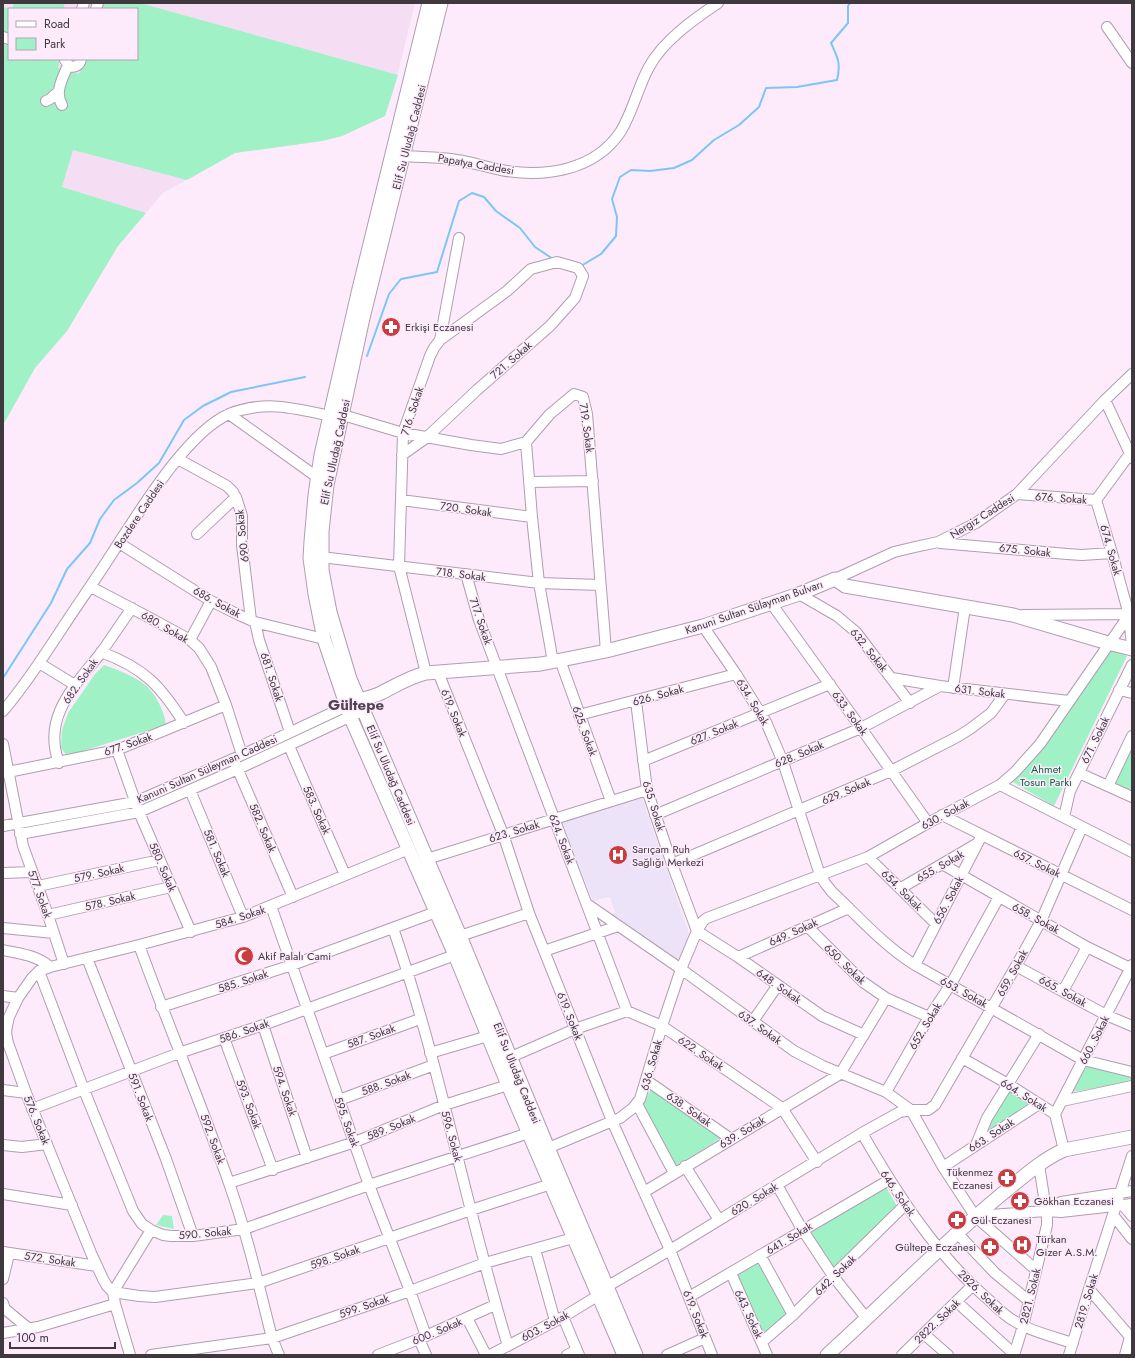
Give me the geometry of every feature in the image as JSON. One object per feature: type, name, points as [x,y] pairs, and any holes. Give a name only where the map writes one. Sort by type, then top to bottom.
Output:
[{"type":"main road","name":"Elif Su Uludağ Caddesi","points":[[398,155],[429,3]]},
{"type":"main road","name":"Elif Su Uludağ Caddesi","points":[[442,3],[361,278],[324,500],[321,557],[324,582],[330,612],[350,679],[460,936],[548,1148],[603,1290],[624,1355]]},
{"type":"main road","name":"Elif Su Uludağ Caddesi","points":[[337,415],[318,478],[312,518],[310,558],[315,594],[324,639],[349,711],[455,955],[573,1238],[603,1290],[636,1355]]},
{"type":"main road","name":"Kanuni Sultan Sülayman Bulvarı","points":[[380,693],[408,678],[432,673],[498,668],[557,661],[606,651],[703,626],[799,594],[835,579],[845,586],[1014,615]]},
{"type":"main road","points":[[1014,615],[1108,643],[1132,648]]},
{"type":"main road","name":"Kanuni Sultan Süleyman Caddesi","points":[[362,705],[380,693]]},
{"type":"main road","points":[[827,1355],[975,1216],[1039,1165],[1056,1153],[1064,1150],[1132,1137]]},
{"type":"street","name":"Papatya Caddesi","points":[[398,155],[445,158],[502,170],[527,173],[562,171],[589,160],[600,153],[620,131],[648,70],[658,54],[696,17],[718,3]]},
{"type":"street","points":[[1107,27],[1132,63]]},
{"type":"street","points":[[62,106],[58,97],[58,92],[67,62],[72,67],[77,66],[81,60]]},
{"type":"street","points":[[46,101],[58,92]]},
{"type":"street","points":[[440,340],[459,238]]},
{"type":"street","name":"716. Sokak","points":[[432,673],[399,566],[403,433],[430,356],[440,340],[507,291],[531,269],[557,262]]},
{"type":"street","name":"721. Sokak","points":[[402,455],[426,438],[477,390],[550,326],[575,298],[583,276],[578,268],[557,262]]},
{"type":"street","name":"Nergiz Caddesi","points":[[835,579],[894,552],[914,546],[938,542],[976,523],[1017,494],[1105,400],[1132,374]]},
{"type":"street","name":"719. Sokak","points":[[526,442],[550,414],[574,394],[583,397],[587,414],[606,651]]},
{"type":"street","points":[[1105,400],[1131,455]]},
{"type":"street","name":"Bozdere Caddesi","points":[[3,711],[39,663],[91,587],[141,509],[178,459],[197,437],[213,423],[229,414],[248,408],[267,406],[288,407],[337,415]]},
{"type":"street","points":[[229,414],[318,478]]},
{"type":"street","points":[[337,415],[403,433],[471,446],[501,449],[526,442]]},
{"type":"street","name":"625. Sokak","points":[[526,442],[539,583],[557,661],[579,715],[610,801]]},
{"type":"street","name":"676. Sokak","points":[[1017,494],[1096,500],[1131,455]]},
{"type":"street","name":"690. Sokak","points":[[178,459],[227,486],[236,497],[242,516],[242,545],[253,621]]},
{"type":"street","points":[[529,482],[593,481]]},
{"type":"street","points":[[197,534],[236,497]]},
{"type":"street","name":"720. Sokak","points":[[401,500],[532,517]]},
{"type":"street","name":"674. Sokak","points":[[1096,500],[1130,615],[1132,648]]},
{"type":"street","name":"675. Sokak","points":[[938,542],[1082,555],[1112,553]]},
{"type":"street","name":"686. Sokak","points":[[119,543],[211,601],[253,621],[324,639]]},
{"type":"street","name":"718. Sokak","points":[[321,557],[539,583],[600,585]]},
{"type":"street","name":"717. Sokak","points":[[466,574],[479,620],[498,668]]},
{"type":"street","name":"680. Sokak","points":[[91,587],[190,640],[199,648],[207,659],[226,705],[238,757]]},
{"type":"street","name":"632. Sokak","points":[[799,594],[837,616],[856,632],[910,703]]},
{"type":"street","points":[[190,640],[211,601]]},
{"type":"street","name":"633. Sokak","points":[[772,603],[928,823]]},
{"type":"street","points":[[953,688],[965,607]]},
{"type":"street","name":"682. Sokak","points":[[59,763],[53,740],[54,731],[62,706],[75,685],[101,652],[132,608]]},
{"type":"street","name":"Kanuni Sultan Sülayman Bulvarı","points":[[1014,615],[1130,615]]},
{"type":"street","name":"630. Sokak","points":[[697,930],[707,918],[868,856],[1000,785],[1015,772],[1040,744],[1108,643],[1130,615]]},
{"type":"street","name":"681. Sokak","points":[[253,621],[290,732]]},
{"type":"street","name":"634. Sokak","points":[[703,626],[762,713],[783,762],[820,875]]},
{"type":"street","points":[[101,652],[125,662],[147,677],[167,697],[184,723]]},
{"type":"street","points":[[39,663],[75,685]]},
{"type":"street","name":"671. Sokak","points":[[1064,817],[1069,796],[1079,773],[1132,665]]},
{"type":"street","name":"624. Sokak","points":[[498,668],[627,1011]]},
{"type":"street","name":"619. Sokak","points":[[432,673],[503,834],[529,914],[575,1029],[612,1121],[670,1250],[712,1355]]},
{"type":"street","name":"626. Sokak","points":[[579,715],[736,674]]},
{"type":"street","name":"631. Sokak","points":[[892,678],[953,688],[1069,702]]},
{"type":"street","name":"627. Sokak","points":[[643,761],[830,684]]},
{"type":"street","name":"628. Sokak","points":[[655,815],[861,728],[940,686]]},
{"type":"street","points":[[1119,690],[1132,694]]},
{"type":"street","name":"629. Sokak","points":[[672,864],[800,811],[891,771],[970,729],[991,713],[1005,694]]},
{"type":"street","name":"635. Sokak","points":[[636,701],[647,790],[672,864],[697,930]]},
{"type":"street","name":"677. Sokak","points":[[6,773],[117,750],[226,705]]},
{"type":"street","name":"Kanuni Sultan Süleyman Caddesi","points":[[3,826],[137,807],[290,732],[362,705]]},
{"type":"street","points":[[20,834],[137,807],[190,790],[289,746],[349,711]]},
{"type":"street","points":[[1108,786],[1132,736]]},
{"type":"street","name":"577. Sokak","points":[[3,744],[6,773],[23,846],[64,964]]},
{"type":"street","name":"583. Sokak","points":[[289,746],[346,875]]},
{"type":"street","name":"580. Sokak","points":[[117,750],[137,807],[191,932]]},
{"type":"street","name":"582. Sokak","points":[[238,757],[238,769],[293,897]]},
{"type":"street","points":[[1079,773],[1132,797]]},
{"type":"street","points":[[1000,785],[1132,852]]},
{"type":"street","name":"581. Sokak","points":[[190,790],[243,917]]},
{"type":"street","name":"623. Sokak","points":[[427,858],[647,790]]},
{"type":"street","name":"657. Sokak","points":[[942,815],[980,839],[1062,875],[1132,910]]},
{"type":"street","name":"659. Sokak","points":[[928,1110],[935,1105],[1041,921],[1082,827]]},
{"type":"street","name":"655. Sokak","points":[[901,888],[942,864],[980,839]]},
{"type":"street","name":"656. Sokak","points":[[915,965],[935,923],[980,839]]},
{"type":"street","name":"584. Sokak","points":[[64,964],[191,932],[243,917],[409,849]]},
{"type":"street","name":"654. Sokak","points":[[868,856],[935,923]]},
{"type":"street","name":"579. Sokak","points":[[38,886],[160,860]]},
{"type":"street","name":"658. Sokak","points":[[942,864],[1087,947],[1132,967]]},
{"type":"street","points":[[3,873],[32,872]]},
{"type":"street","name":"653. Sokak","points":[[820,875],[832,892],[893,950],[915,965],[1083,1060],[1132,1072]]},
{"type":"street","name":"578. Sokak","points":[[48,915],[171,887]]},
{"type":"street","name":"652. Sokak","points":[[886,1092],[929,1018],[951,984],[999,897]]},
{"type":"street","name":"637. Sokak","points":[[587,904],[681,969],[794,1051],[810,1061],[886,1092],[911,1110]]},
{"type":"street","name":"595. Sokak","points":[[271,906],[355,1142],[369,1186],[410,1291],[426,1355]]},
{"type":"street","name":"649. Sokak","points":[[738,957],[849,908]]},
{"type":"street","name":"585. Sokak","points":[[161,1007],[292,965],[436,912]]},
{"type":"street","points":[[460,936],[529,914]]},
{"type":"street","points":[[544,951],[618,926]]},
{"type":"street","name":"650. Sokak","points":[[807,926],[858,978],[886,998],[929,1018]]},
{"type":"street","points":[[3,928],[54,933]]},
{"type":"street","name":"596. Sokak","points":[[393,928],[408,971],[420,1019],[434,1065],[495,1305],[508,1346]]},
{"type":"street","name":"648. Sokak","points":[[697,930],[822,1016],[864,1035]]},
{"type":"street","name":"636. Sokak","points":[[548,1148],[625,1115],[637,1104],[642,1095],[662,1026],[681,969],[697,930]]},
{"type":"street","name":"592. Sokak","points":[[139,945],[161,1007],[229,1184],[244,1229],[272,1338]]},
{"type":"street","points":[[1063,991],[1087,947]]},
{"type":"street","points":[[3,950],[37,958],[44,961],[50,967]]},
{"type":"street","name":"586. Sokak","points":[[32,1109],[179,1053],[263,1025],[455,955]]},
{"type":"street","name":"591. Sokak","points":[[87,958],[193,1236]]},
{"type":"street","name":"576. Sokak","points":[[64,964],[50,967],[32,978],[18,998],[9,1018],[5,1043],[97,1266],[107,1286],[113,1292]]},
{"type":"street","name":"665. Sokak","points":[[1016,966],[1106,1015],[1132,1026]]},
{"type":"street","name":"660. Sokak","points":[[1055,1114],[1132,967]]},
{"type":"street","name":"590. Sokak","points":[[40,972],[84,1090],[133,1211],[142,1224],[163,1235],[193,1236],[244,1229],[529,1133]]},
{"type":"street","points":[[753,1021],[778,985]]},
{"type":"street","points":[[3,996],[18,998]]},
{"type":"street","points":[[840,1074],[886,998]]},
{"type":"street","points":[[511,1057],[575,1029],[627,1011]]},
{"type":"street","name":"622. Sokak","points":[[627,1011],[662,1026],[782,1108],[817,1162]]},
{"type":"street","name":"587. Sokak","points":[[323,1054],[420,1019]]},
{"type":"street","name":"594. Sokak","points":[[263,1025],[307,1158]]},
{"type":"street","points":[[976,1145],[987,1118],[1039,1034]]},
{"type":"street","points":[[430,1053],[488,1036]]},
{"type":"street","name":"593. Sokak","points":[[224,1038],[273,1170]]},
{"type":"street","name":"664. Sokak","points":[[962,1058],[1008,1084],[1055,1114],[1064,1150]]},
{"type":"street","name":"588. Sokak","points":[[339,1100],[434,1065]]},
{"type":"street","name":"639. Sokak","points":[[644,1192],[840,1074]]},
{"type":"street","name":"638. Sokak","points":[[646,1080],[731,1139]]},
{"type":"street","name":"589. Sokak","points":[[229,1184],[355,1142],[444,1105],[508,1085]]},
{"type":"street","points":[[1062,1101],[1132,1086]]},
{"type":"street","points":[[3,1090],[26,1093]]},
{"type":"street","points":[[637,1104],[674,1173]]},
{"type":"street","name":"663. Sokak","points":[[943,1167],[1039,1104]]},
{"type":"street","points":[[911,1110],[943,1167],[975,1216],[1036,1270]]},
{"type":"street","name":"620. Sokak","points":[[603,1290],[817,1162],[862,1133],[900,1112],[911,1110],[928,1110]]},
{"type":"street","name":"646. Sokak","points":[[862,1133],[905,1205],[940,1249]]},
{"type":"street","points":[[3,1145],[22,1147],[47,1144]]},
{"type":"street","name":"2819. Sokak","points":[[1069,1355],[1089,1289],[1121,1208],[1120,1193],[1132,1156]]},
{"type":"street","name":"2821. Sokak","points":[[1014,1354],[1023,1326],[1045,1233],[1047,1216],[1039,1165]]},
{"type":"street","points":[[685,1166],[719,1220]]},
{"type":"street","name":"641. Sokak","points":[[689,1297],[889,1180]]},
{"type":"street","name":"598. Sokak","points":[[113,1292],[156,1297],[258,1283],[551,1184]]},
{"type":"street","points":[[777,1185],[802,1230],[833,1276],[867,1319]]},
{"type":"street","points":[[1046,1211],[1061,1202],[1132,1191]]},
{"type":"street","points":[[3,1194],[72,1205]]},
{"type":"street","name":"642. Sokak","points":[[762,1342],[793,1315],[905,1205]]},
{"type":"street","points":[[975,1216],[1121,1208],[1132,1216]]},
{"type":"street","points":[[1121,1208],[1132,1239]]},
{"type":"street","points":[[130,1355],[113,1292],[151,1230]]},
{"type":"street","points":[[957,1233],[995,1273],[1029,1301]]},
{"type":"street","name":"599. Sokak","points":[[151,1355],[272,1338],[410,1291],[485,1263],[573,1238]]},
{"type":"street","points":[[535,1249],[559,1319],[574,1353]]},
{"type":"street","name":"2826. Sokak","points":[[940,1249],[972,1286],[1011,1319],[1023,1326],[1073,1343]]},
{"type":"street","points":[[3,1279],[6,1253]]},
{"type":"street","name":"572. Sokak","points":[[6,1253],[97,1266]]},
{"type":"street","points":[[760,1255],[793,1315]]},
{"type":"street","name":"643. Sokak","points":[[731,1273],[767,1355]]},
{"type":"street","name":"2822. Sokak","points":[[902,1355],[972,1286]]},
{"type":"street","points":[[1089,1289],[1131,1338],[1125,1355]]},
{"type":"street","name":"603. Sokak","points":[[490,1355],[559,1319],[603,1290]]},
{"type":"street","points":[[957,1302],[1014,1354]]},
{"type":"street","points":[[3,1303],[5,1309],[28,1328]]},
{"type":"street","points":[[3,1332],[38,1327],[115,1304]]},
{"type":"street","name":"600. Sokak","points":[[378,1355],[495,1305]]},
{"type":"street","points":[[467,1318],[486,1355]]},
{"type":"street","points":[[924,1334],[948,1355]]},
{"type":"street","points":[[272,1338],[279,1355]]},
{"type":"street","points":[[667,1355],[705,1338]]},
{"type":"shaded area","points":[[3,3],[415,3],[394,89],[385,116],[342,136],[322,141],[235,153],[163,193],[118,246],[67,331],[35,368],[3,425]]},
{"type":"shaded area","name":"Sarıçam Ruh Sağlığı Merkezi","points":[[642,798],[689,933],[687,944],[678,963],[606,916],[615,912],[610,897],[593,901],[561,821]]},
{"type":"green space","points":[[14,3],[65,3],[63,8],[12,8]]},
{"type":"green space","points":[[98,3],[140,3],[398,75],[385,116],[342,136],[322,141],[235,153],[187,180],[73,150],[62,187],[146,213],[118,246],[67,331],[35,368],[3,425],[3,41],[8,43],[8,60],[60,60],[58,68],[79,74],[84,60],[138,60],[138,8],[97,8]]},
{"type":"green space","points":[[3,7],[8,8],[8,34],[3,32]]},
{"type":"green space","name":"Ahmet Tosun Parkı","points":[[1110,649],[1127,656],[1054,806],[1011,781],[1036,756]]},
{"type":"green space","points":[[104,665],[130,676],[144,684],[152,692],[159,703],[164,714],[166,725],[67,756],[61,748],[62,730],[68,713],[95,674]]},
{"type":"green space","points":[[1132,745],[1132,792],[1115,783]]},
{"type":"green space","points":[[1088,1064],[1132,1075],[1132,1082],[1071,1092]]},
{"type":"green space","points":[[651,1089],[721,1138],[676,1166],[642,1106]]},
{"type":"green space","points":[[1010,1090],[1030,1103],[986,1132],[987,1127]]},
{"type":"green space","points":[[886,1187],[897,1206],[834,1269],[807,1229]]},
{"type":"green space","points":[[163,1215],[172,1216],[174,1229],[156,1225]]},
{"type":"green space","points":[[758,1260],[789,1314],[763,1335],[736,1274]]},
{"type":"waterway","points":[[581,266],[601,254],[616,236],[617,217],[612,199],[620,177],[631,170],[650,171],[674,168],[692,160],[714,140],[739,125],[759,107],[766,88],[797,87],[837,80],[839,70],[838,61],[831,43],[848,23],[848,6],[850,3]]},
{"type":"waterway","points":[[367,356],[389,294],[401,279],[437,272],[459,201],[472,193],[484,197],[496,211],[520,228],[535,247],[553,259]]},
{"type":"waterway","points":[[3,678],[51,603],[67,569],[90,543],[100,519],[114,500],[137,483],[159,463],[184,420],[203,406],[231,392],[305,377]]},
{"type":"place","name":"Erkişi Eczanesi","points":[[391,327]]},
{"type":"place","name":"Sarıçam Ruh Sağlığı Merkezi","points":[[618,855]]},
{"type":"place","name":"Akif Palalı Cami","points":[[244,956]]},
{"type":"place","name":"Tükenmez Eczanesi","points":[[1007,1178]]},
{"type":"place","name":"Gökhan Eczanesi","points":[[1020,1201]]},
{"type":"place","name":"Gül Eczanesi","points":[[957,1220]]},
{"type":"place","name":"Türkan Gizer A.S.M.","points":[[1022,1245]]},
{"type":"place","name":"Gültepe Eczanesi","points":[[990,1247]]},
{"type":"district","name":"Gültepe","points":[[356,705]]}]
